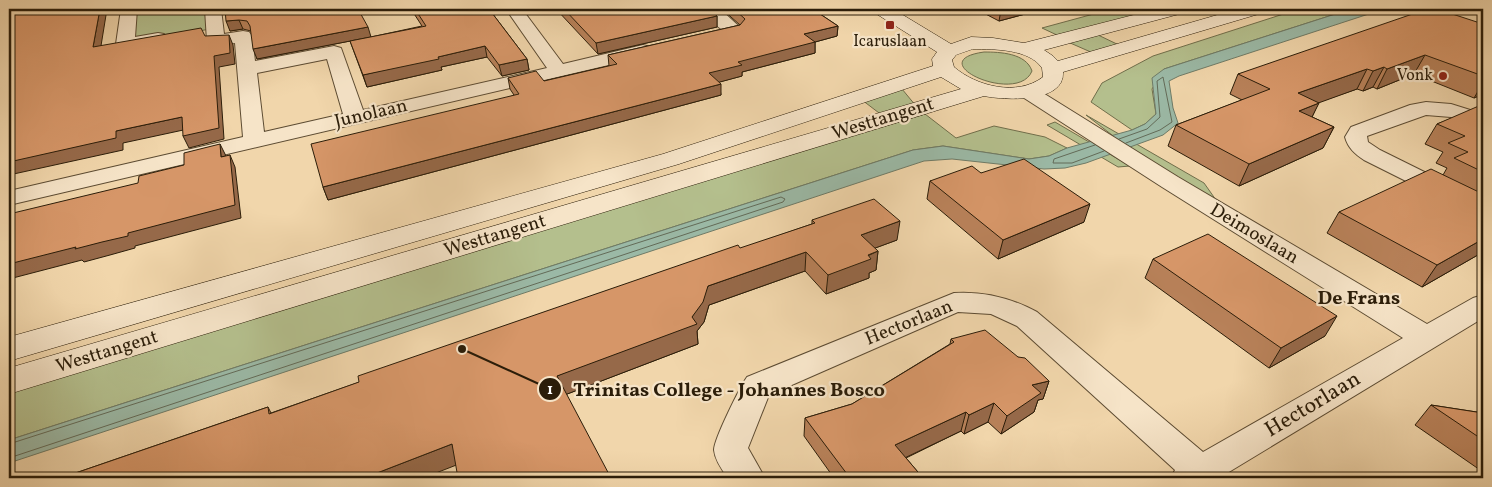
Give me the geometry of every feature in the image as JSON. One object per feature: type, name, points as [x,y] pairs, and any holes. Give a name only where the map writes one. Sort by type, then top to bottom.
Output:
[{"type":"main road","points":[[881,9],[946,60],[954,79],[982,90],[1014,93],[1028,92],[1050,83],[1053,79],[1053,69],[1044,58],[1025,49],[998,43],[971,43],[907,9]]},
{"type":"main road","points":[[1025,49],[1178,9]]},
{"type":"main road","points":[[1053,69],[1256,9]]},
{"type":"main road","name":"Westtangent","points":[[9,349],[671,158],[946,60],[971,43]]},
{"type":"main road","name":"Westtangent","points":[[9,381],[982,90]]},
{"type":"street","points":[[129,9],[125,44],[179,34]]},
{"type":"street","points":[[213,9],[206,30],[216,41],[243,36],[254,141]]},
{"type":"street","points":[[514,9],[558,70]]},
{"type":"street","points":[[710,9],[724,32]]},
{"type":"street","name":"Junolaan","points":[[9,198],[666,45]]},
{"type":"street","points":[[246,69],[334,52],[355,118]]},
{"type":"street","name":"Deimoslaan","points":[[1028,92],[1127,155],[1426,338]]},
{"type":"street","points":[[1483,121],[1455,111],[1427,108],[1417,109],[1359,132],[1356,137],[1356,142],[1372,156],[1483,210]]},
{"type":"street","name":"Hectorlaan","points":[[748,478],[734,458],[730,448],[753,393],[758,386],[954,303],[972,301],[992,303],[1010,309],[1027,319],[1195,475],[1426,338]]},
{"type":"street","points":[[1426,338],[1483,305]]},
{"type":"green space","points":[[130,9],[207,9],[210,29],[126,44]]},
{"type":"green space","points":[[1112,9],[1151,9],[1121,20],[1059,36],[1042,28]]},
{"type":"green space","points":[[1299,9],[1351,9],[1164,69],[1152,89],[1156,114],[1145,124],[1132,130],[1091,102],[1102,83],[1153,56]]},
{"type":"green space","points":[[1096,34],[1121,46],[1093,53],[1068,42]]},
{"type":"green space","points":[[984,52],[1005,53],[1018,57],[1029,65],[1032,71],[1023,81],[1009,84],[994,83],[978,78],[967,71],[962,64],[967,57]]},
{"type":"green space","points":[[902,89],[916,106],[883,116],[862,100]]},
{"type":"green space","points":[[925,114],[956,138],[994,126],[1045,137],[1067,148],[1049,156],[1029,159],[943,146],[913,150],[9,440],[9,387]]},
{"type":"green space","points":[[1086,115],[1204,183],[1216,200],[1138,155]]},
{"type":"green space","points":[[1055,122],[1130,166],[1118,167],[1047,125]]},
{"type":"water","points":[[1351,9],[1384,9],[1179,76],[1169,81],[1173,108],[1178,123],[1163,135],[1086,163],[1065,168],[1044,169],[952,159],[924,161],[9,463],[9,440],[913,150],[943,146],[1029,159],[1049,156],[1067,148],[1132,130],[1145,124],[1156,114],[1152,78],[1164,69]]},
{"type":"building","points":[[9,9],[100,9],[93,47],[201,28],[205,36],[229,35],[230,53],[214,56],[219,128],[183,136],[182,117],[116,131],[116,138],[9,162]]},
{"type":"building","points":[[225,9],[358,9],[368,27],[253,49],[250,26],[247,21],[226,21]]},
{"type":"building","points":[[415,9],[489,9],[527,59],[499,65],[485,46],[438,57],[439,59],[363,75],[350,41],[426,26]]},
{"type":"building","points":[[564,9],[709,9],[717,16],[596,43]]},
{"type":"building","points":[[734,9],[817,9],[814,10],[838,26],[804,34],[815,42],[738,62],[742,65],[709,73],[721,84],[323,187],[311,144],[519,94],[508,78],[536,71],[544,81],[617,64],[608,55],[740,25],[745,19]]},
{"type":"building","points":[[1427,9],[1437,9],[1483,24],[1483,76],[1425,55],[1387,69],[1384,67],[1373,71],[1367,69],[1298,93],[1319,103],[1299,111],[1334,127],[1249,164],[1176,125],[1270,89],[1238,74]]},
{"type":"building","points":[[1481,105],[1483,106],[1483,172],[1454,158],[1468,152],[1448,143],[1465,136],[1437,124]]},
{"type":"building","points":[[220,144],[221,157],[230,155],[235,205],[128,233],[128,236],[9,264],[9,214],[138,183],[139,176],[184,165],[184,153]]},
{"type":"building","points":[[1024,159],[1090,204],[1003,240],[930,181],[972,166],[981,173]]},
{"type":"building","points":[[1431,169],[1483,194],[1483,239],[1437,265],[1339,212]]},
{"type":"building","points":[[874,199],[900,221],[861,235],[878,251],[868,255],[871,259],[828,275],[806,252],[708,286],[703,302],[692,317],[697,324],[557,376],[611,478],[458,478],[452,444],[364,478],[61,478],[268,407],[269,414],[359,382],[358,376],[738,245],[740,248],[815,223],[812,220]]},
{"type":"building","points":[[1208,234],[1337,316],[1281,348],[1153,259]]},
{"type":"building","points":[[985,330],[1018,357],[1025,358],[1049,381],[1032,385],[1041,393],[1007,416],[994,403],[969,415],[966,412],[895,445],[923,478],[850,478],[805,418],[852,404],[954,342],[951,339]]},
{"type":"building","points":[[1431,405],[1483,413],[1483,440]]},
{"type":"building","points":[[955,474],[958,478],[947,478]]},
{"type":"place","name":"Icaruslaan","points":[[890,25]]},
{"type":"place","name":"Vonk","points":[[1443,76]]},
{"type":"place","name":"Trinitas College - Johannes Bosco","points":[[462,349]]},
{"type":"district","name":"De Frans","points":[[1359,299]]}]
